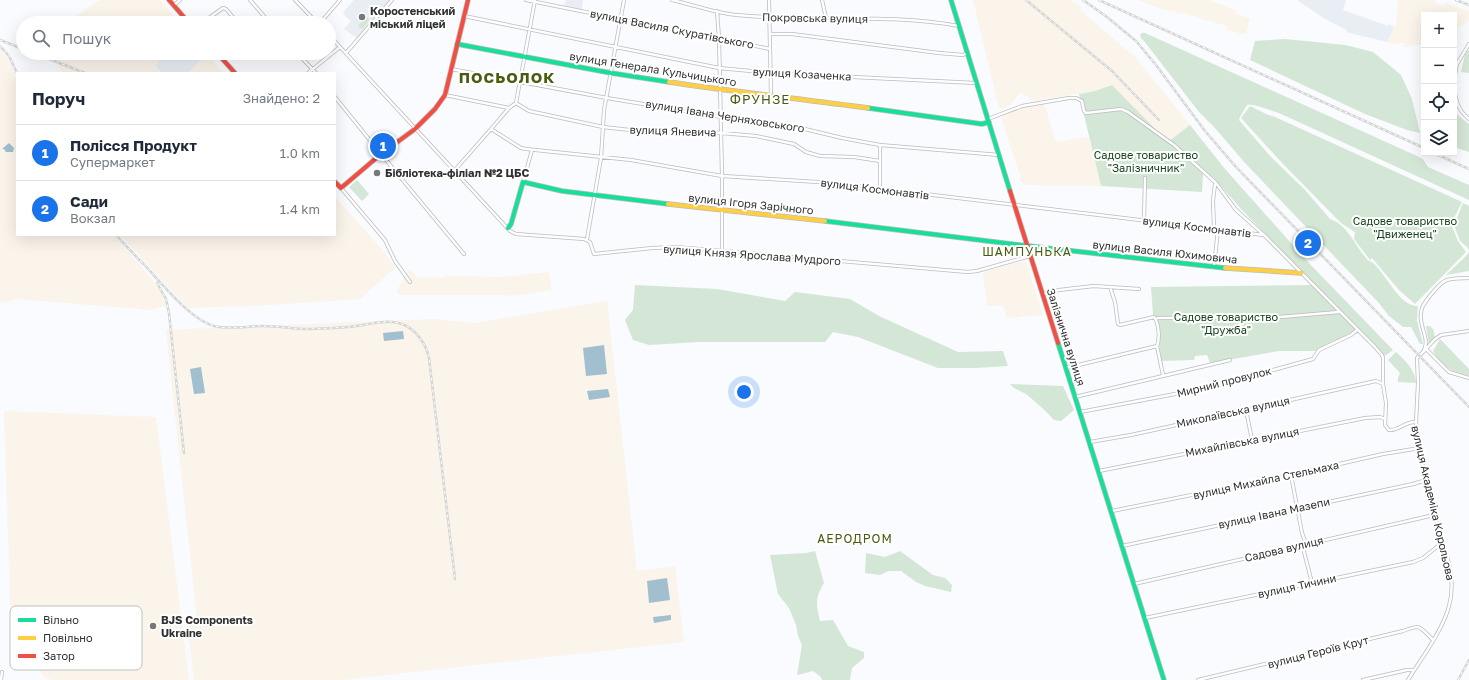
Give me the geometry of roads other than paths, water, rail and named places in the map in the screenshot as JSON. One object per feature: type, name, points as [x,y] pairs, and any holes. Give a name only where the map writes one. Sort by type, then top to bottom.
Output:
[{"type":"street","points":[[169,0],[183,16]]},
{"type":"street","points":[[174,5],[180,0]]},
{"type":"street","points":[[250,0],[264,16]]},
{"type":"street","points":[[296,0],[312,16]]},
{"type":"street","points":[[325,16],[340,0]]},
{"type":"street","points":[[346,53],[392,0]]},
{"type":"street","points":[[341,188],[381,154],[415,129],[434,109],[445,94],[468,0]]},
{"type":"street","name":"вулиця Василя Скуратівського","points":[[526,0],[770,48]]},
{"type":"street","points":[[336,43],[513,233],[520,235],[587,240],[601,158],[604,110],[624,0]]},
{"type":"street","name":"Покровська вулиця","points":[[672,0],[741,15],[918,20],[959,26]]},
{"type":"street","points":[[769,0],[771,95]]},
{"type":"street","points":[[822,0],[826,18]]},
{"type":"street","name":"Залізнична вулиця","points":[[951,0],[1014,206],[1076,397],[1164,680]]},
{"type":"street","points":[[454,171],[509,108],[516,103],[535,1]]},
{"type":"street","points":[[212,16],[223,8],[226,9],[232,16]]},
{"type":"street","points":[[717,11],[723,210],[722,251]]},
{"type":"street","name":"вулиця Козаченка","points":[[464,16],[530,28],[719,68],[771,73],[977,82]]},
{"type":"street","name":"вулиця Василя Скуратівського","points":[[770,34],[792,34],[939,54],[963,55],[968,53]]},
{"type":"street","name":"вулиця Генерала Кульчицького","points":[[457,44],[611,73],[720,90],[771,95],[982,124],[989,121]]},
{"type":"street","points":[[1457,64],[1469,44]]},
{"type":"street","points":[[336,50],[340,47]]},
{"type":"street","points":[[223,60],[234,72]]},
{"type":"street","points":[[304,60],[315,72]]},
{"type":"street","points":[[309,72],[323,60]]},
{"type":"street","name":"вулиця Івана Черняховського","points":[[451,69],[606,98],[805,129],[880,145],[999,155]]},
{"type":"street","points":[[445,94],[509,108]]},
{"type":"street","points":[[336,98],[464,254]]},
{"type":"street","points":[[989,121],[1022,106],[1076,98],[1082,101],[1086,113],[1121,109],[1128,112],[1174,145],[1216,183],[1236,210],[1264,235],[1382,355],[1383,384],[1386,403],[1385,419]]},
{"type":"street","points":[[1457,102],[1462,113],[1469,120]]},
{"type":"street","name":"вулиця Яневича","points":[[516,103],[529,112],[603,127],[648,132],[721,133],[756,136],[794,144],[806,152],[820,156],[880,161]]},
{"type":"street","name":"вулиця Космонавтів","points":[[491,130],[521,148],[663,165],[722,176],[834,183],[1014,206],[1264,235]]},
{"type":"street","points":[[880,145],[880,189]]},
{"type":"street","points":[[508,228],[532,150]]},
{"type":"street","points":[[1144,220],[1145,178]]},
{"type":"street","name":"вулиця Ігоря Зарічного","points":[[523,182],[562,191],[896,229],[1027,246]]},
{"type":"street","points":[[336,183],[385,240],[395,261],[410,282]]},
{"type":"street","points":[[1214,229],[1213,201],[1216,183]]},
{"type":"street","points":[[1214,266],[1218,230]]},
{"type":"street","name":"вулиця Князя Ярослава Мудрого","points":[[587,240],[592,246],[594,254],[664,247],[968,272],[977,271],[1030,256]]},
{"type":"street","name":"вулиця Василя Юхимовича","points":[[1027,246],[1236,269],[1301,273]]},
{"type":"street","points":[[1469,278],[1446,280],[1439,286],[1423,307],[1421,314],[1421,321],[1426,337],[1426,349],[1449,372],[1469,378]]},
{"type":"street","points":[[1043,294],[1094,286],[1139,289]]},
{"type":"street","points":[[1110,287],[1115,302],[1118,324],[1120,325],[1150,317],[1154,317],[1156,319],[1204,317],[1280,317],[1339,312]]},
{"type":"street","points":[[1156,319],[1158,339],[1157,346],[1163,375]]},
{"type":"street","name":"Мирний провулок","points":[[1080,412],[1212,387],[1313,359],[1319,350],[1351,335],[1357,330]]},
{"type":"street","points":[[1416,422],[1418,383],[1417,358],[1434,340],[1441,335],[1469,331]]},
{"type":"street","points":[[1066,368],[1157,346]]},
{"type":"street","points":[[1076,397],[1230,360]]},
{"type":"street","name":"Миколаївська вулиця","points":[[1090,442],[1246,410],[1376,381],[1383,384]]},
{"type":"street","points":[[1246,410],[1252,440]]},
{"type":"street","name":"Михайлівська вулиця","points":[[1099,471],[1365,418],[1380,417],[1385,419]]},
{"type":"street","name":"вулиця Академіка Корольова","points":[[1385,419],[1387,428],[1392,431],[1409,422],[1416,422],[1426,480],[1434,515],[1451,572],[1452,584],[1449,607],[1433,640],[1408,680]]},
{"type":"street","name":"вулиця Михайла Стельмаха","points":[[1112,512],[1291,475],[1383,454],[1420,448]]},
{"type":"street","points":[[1291,475],[1305,544],[1303,548],[1312,583]]},
{"type":"street","name":"вулиця Івана Мазепи","points":[[1122,546],[1426,480]]},
{"type":"street","name":"Садова вулиця","points":[[1134,584],[1434,515]]},
{"type":"street","name":"вулиця Тичини","points":[[1145,618],[1424,558],[1443,542]]},
{"type":"street","name":"вулиця Героїв Крут","points":[[1198,680],[1388,634],[1414,626],[1421,628],[1433,640]]},
{"type":"street","points":[[1363,680],[1407,670],[1414,670]]},
{"type":"street","points":[[1,680],[2,672]]},
{"type":"water","points":[[9,143],[14,148],[13,152],[6,152],[2,149]]},
{"type":"water","points":[[403,331],[404,339],[384,341],[383,333]]},
{"type":"water","points":[[604,345],[607,374],[586,376],[583,348]]},
{"type":"water","points":[[201,367],[205,393],[194,394],[190,369]]},
{"type":"water","points":[[608,389],[610,397],[589,400],[587,391]]},
{"type":"water","points":[[667,578],[670,600],[649,603],[647,581]]},
{"type":"water","points":[[671,615],[671,620],[654,623],[653,617]]},
{"type":"railway","points":[[1026,0],[1112,71],[1159,120]]},
{"type":"railway","points":[[1083,0],[1107,17],[1136,41],[1156,65],[1205,131],[1236,167],[1469,407]]},
{"type":"railway","points":[[1099,0],[1421,147]]},
{"type":"railway","points":[[1456,0],[1469,5]]},
{"type":"railway","points":[[0,40],[16,46]]},
{"type":"railway","points":[[0,46],[9,56],[17,72]]},
{"type":"railway","points":[[52,60],[82,72]]},
{"type":"railway","points":[[1441,156],[1469,169]]},
{"type":"railway","points":[[117,236],[143,264]]},
{"type":"railway","points":[[140,260],[184,307],[204,322],[214,326],[232,328],[268,326],[313,329],[395,322],[407,326],[416,333],[423,342],[429,358],[455,579]]},
{"type":"railway","points":[[157,283],[166,299],[169,313],[184,453]]},
{"type":"railway","points":[[1458,680],[1469,660]]},
{"type":"place","name":"Коростенський міський ліцей","points":[[362,17]]},
{"type":"place","name":"Полісся Продукт","points":[[383,146]]},
{"type":"place","name":"Бібліотека-філіал №2 ЦБС","points":[[377,173]]},
{"type":"place","name":"Сади","points":[[1308,243]]},
{"type":"place","name":"BJS Components Ukraine","points":[[153,626]]},
{"type":"district","name":"ПОСЬОЛОК","points":[[507,78]]},
{"type":"district","name":"ФРУНЗЕ","points":[[760,99]]},
{"type":"district","name":"ШАМПУНЬКА","points":[[1027,252]]},
{"type":"district","name":"АЕРОДРОМ","points":[[855,539]]},
{"type":"park label","name":"Садове товариство \"Залізничник\"","points":[[1146,161]]},
{"type":"park label","name":"Садове товариство \"Движенец\"","points":[[1405,227]]},
{"type":"park label","name":"Садове товариство \"Дружба\"","points":[[1226,323]]}]
